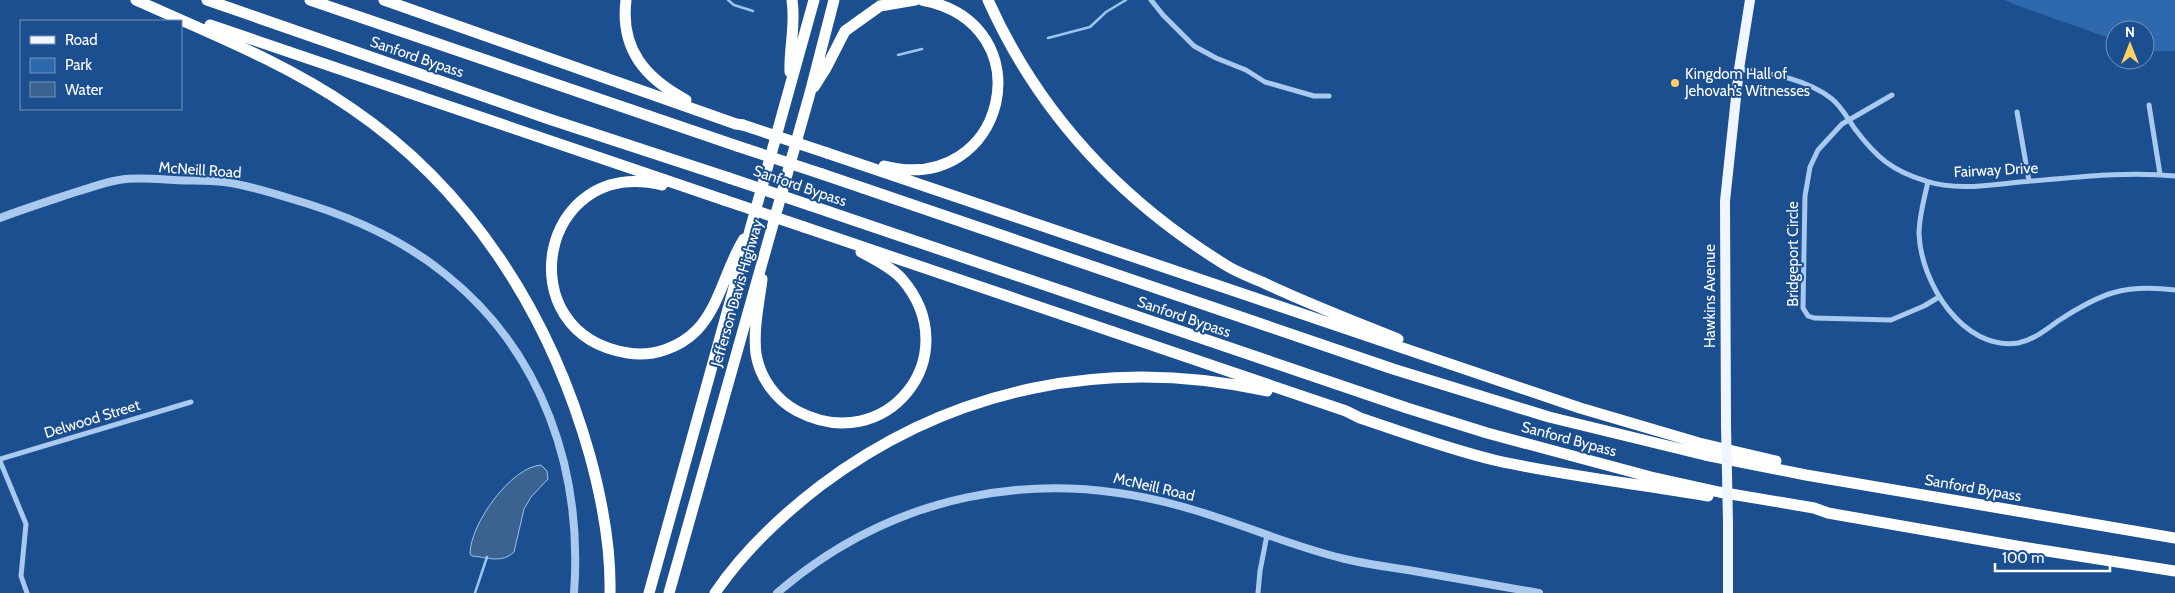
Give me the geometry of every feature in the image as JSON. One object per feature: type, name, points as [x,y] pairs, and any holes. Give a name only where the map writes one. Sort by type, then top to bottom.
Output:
[{"type":"highway","points":[[136,0],[1346,411],[1360,418],[1496,460],[1810,514],[1828,513]]},
{"type":"highway","points":[[136,0],[182,20]]},
{"type":"highway","name":"Sanford Bypass","points":[[207,0],[548,119],[729,178],[1389,402],[1487,433],[1651,477],[1719,492],[1814,508],[1828,513],[2175,572]]},
{"type":"highway","name":"Sanford Bypass","points":[[310,0],[1393,369],[1549,417],[1704,455],[1891,490],[2175,538]]},
{"type":"highway","points":[[384,0],[740,124],[1580,408],[1699,443],[1891,490]]},
{"type":"highway","points":[[626,0],[624,13],[629,42],[640,64],[652,78],[678,96],[740,124]]},
{"type":"highway","points":[[790,83],[789,60],[794,32],[792,0]]},
{"type":"highway","name":"Jefferson Davis Highway","points":[[649,593],[814,0]]},
{"type":"highway","name":"Jefferson Davis Highway","points":[[669,593],[810,92],[834,0]]},
{"type":"highway","points":[[810,92],[826,68],[845,31],[880,6],[915,0]]},
{"type":"highway","points":[[827,153],[896,169],[922,171],[956,160],[979,139],[989,124],[999,90],[998,75],[990,47],[981,33],[957,11],[941,4],[922,0]]},
{"type":"highway","points":[[988,0],[1006,39],[1067,131],[1102,168],[1150,213],[1226,265],[1286,294],[1455,362],[1466,369]]},
{"type":"highway","points":[[182,20],[237,44],[320,87],[352,109],[417,160],[444,188],[492,248],[537,319],[577,412],[596,477],[605,527],[610,593]]},
{"type":"highway","points":[[724,200],[653,183],[625,181],[597,190],[578,203],[565,217],[555,239],[551,257],[551,278],[556,298],[571,323],[598,344],[624,352],[651,354],[673,347],[698,329],[706,317],[718,295],[734,255],[750,230]]},
{"type":"highway","points":[[763,255],[763,276],[755,333],[757,356],[762,372],[772,391],[789,407],[813,420],[841,424],[864,422],[885,412],[903,397],[924,363],[927,342],[924,320],[916,298],[900,278],[880,262],[823,237],[808,228]]},
{"type":"highway","points":[[715,593],[739,562],[781,518],[834,475],[880,445],[903,433],[950,412],[996,396],[1082,380],[1139,376],[1170,377],[1278,394],[1345,416],[1360,418]]},
{"type":"main road","name":"Hawkins Avenue","points":[[1728,593],[1724,201],[1739,69],[1750,0]]},
{"type":"street","points":[[1151,0],[1194,46],[1216,58],[1246,70],[1266,82],[1314,96],[1329,96]]},
{"type":"street","name":"Fairway Drive","points":[[1739,69],[1786,77],[1818,90],[1834,100],[1871,150],[1906,174],[1928,182],[1966,186],[2086,176],[2160,174],[2175,176]]},
{"type":"street","name":"Bridgeport Circle","points":[[1892,95],[1848,120],[1833,131],[1818,150],[1810,167],[1804,205],[1803,300],[1805,312],[1808,316],[1814,318],[1891,320],[1916,310],[1939,297]]},
{"type":"street","points":[[2149,105],[2160,174]]},
{"type":"street","points":[[2017,112],[2029,181]]},
{"type":"street","name":"McNeill Road","points":[[0,218],[42,202],[121,180],[223,182],[268,191],[336,213],[396,240],[445,273],[483,309],[516,351],[547,406],[569,480],[575,528],[574,593]]},
{"type":"street","points":[[1928,182],[1920,217],[1919,234],[1921,251],[1927,270],[1939,297],[1949,312],[1968,328],[1989,340],[2006,344],[2020,342],[2036,336],[2088,302],[2109,292],[2131,288],[2175,290]]},
{"type":"street","name":"Delwood Street","points":[[0,460],[191,402]]},
{"type":"street","points":[[0,460],[26,524],[21,576],[27,593]]},
{"type":"street","name":"McNeill Road","points":[[777,593],[796,577],[837,549],[905,516],[962,498],[1018,489],[1093,489],[1130,494],[1183,506],[1345,559],[1539,593]]},
{"type":"street","points":[[1258,593],[1267,535]]},
{"type":"green space","points":[[2005,0],[2175,0],[2175,51],[2155,51],[2155,20],[2105,20],[2105,36]]},
{"type":"water","points":[[541,465],[547,471],[548,479],[531,497],[524,509],[514,552],[509,556],[499,559],[472,556],[470,554],[472,542],[477,528],[494,499],[517,476],[529,468]]},
{"type":"waterway","points":[[728,0],[734,5],[753,11]]},
{"type":"waterway","points":[[1048,38],[1090,27],[1106,12],[1126,0]]},
{"type":"waterway","points":[[898,55],[922,49]]},
{"type":"waterway","points":[[475,593],[487,557]]},
{"type":"place","name":"Kingdom Hall of Jehovah’s Witnesses","points":[[1675,83]]}]
